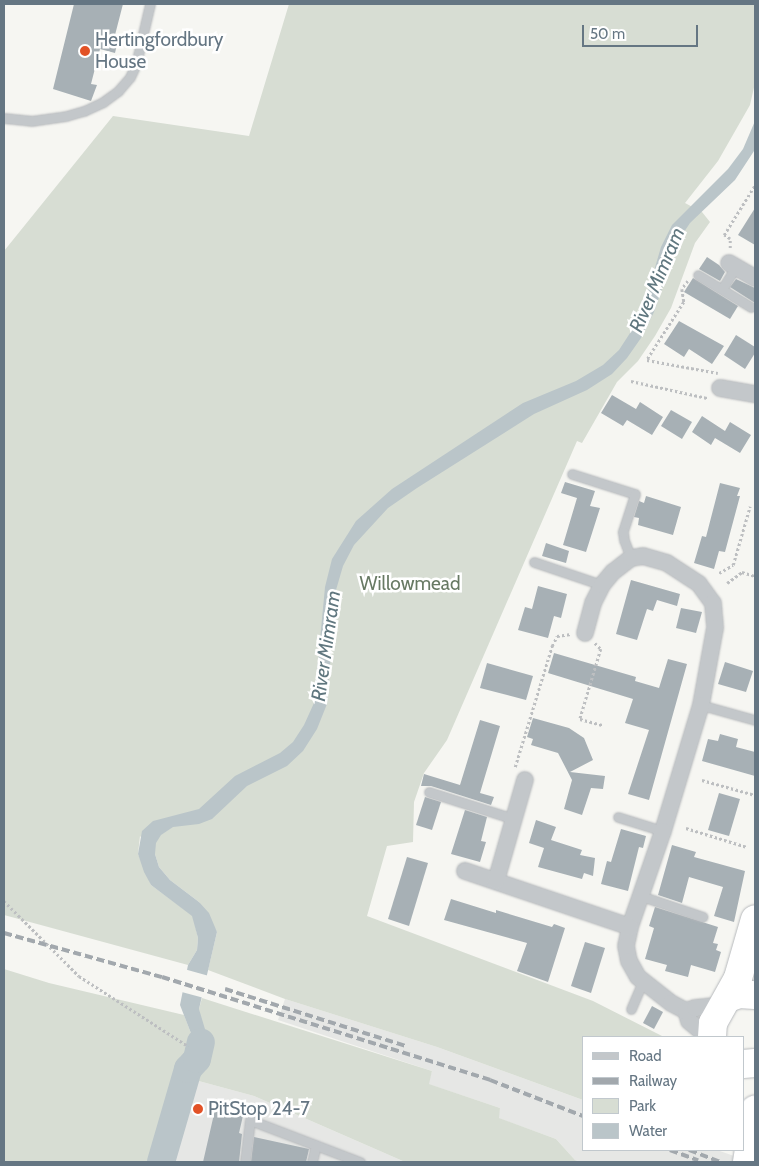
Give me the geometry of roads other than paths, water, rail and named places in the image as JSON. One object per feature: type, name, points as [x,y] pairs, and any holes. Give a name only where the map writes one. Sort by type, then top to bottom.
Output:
[{"type":"highway","points":[[712,1036],[713,1023],[738,978],[755,919]]},
{"type":"highway","points":[[725,1001],[739,994],[755,995]]},
{"type":"highway","points":[[747,1162],[751,1106]]},
{"type":"street","points":[[732,265],[755,278]]},
{"type":"street","points":[[720,388],[755,394]]},
{"type":"street","points":[[585,633],[594,603],[602,585],[613,572],[631,558],[643,556],[667,563],[699,584],[713,603],[716,628],[702,705],[663,831],[630,927],[626,946],[629,962],[642,981],[670,1003],[686,1011],[725,1001]]},
{"type":"street","points":[[496,881],[526,780]]},
{"type":"street","points":[[465,871],[630,927]]},
{"type":"street","points":[[686,1011],[689,1021],[707,1036]]},
{"type":"lane","points":[[4,118],[32,121],[66,116],[84,111],[103,102],[118,91],[130,77],[136,64],[150,4]]},
{"type":"lane","points":[[722,289],[732,265]]},
{"type":"lane","points":[[698,275],[751,307]]},
{"type":"lane","points":[[572,474],[635,494],[623,532],[631,558]]},
{"type":"lane","points":[[534,562],[602,585]]},
{"type":"lane","points":[[702,705],[755,720]]},
{"type":"lane","points":[[429,792],[514,818]]},
{"type":"lane","points":[[618,817],[663,831]]},
{"type":"lane","points":[[640,896],[703,917]]},
{"type":"lane","points":[[631,1009],[642,981]]},
{"type":"lane","points":[[244,1162],[250,1120],[355,1161]]},
{"type":"lane","points":[[312,1162],[316,1145]]},
{"type":"water","points":[[755,121],[754,151],[735,180],[690,223],[678,241],[654,312],[641,338],[627,358],[612,374],[587,390],[534,414],[417,488],[388,508],[354,545],[343,566],[336,590],[327,704],[317,729],[303,751],[287,766],[247,786],[212,819],[199,824],[173,827],[161,835],[156,843],[155,854],[159,867],[170,880],[199,902],[209,913],[217,932],[199,1009],[210,1046],[195,1080],[175,1071],[185,1061],[193,1047],[194,1041],[180,1005],[188,965],[197,950],[198,938],[192,916],[151,885],[144,872],[138,854],[142,831],[153,821],[199,809],[235,776],[280,753],[293,742],[304,725],[314,703],[325,587],[332,559],[356,521],[392,489],[523,403],[576,381],[603,365],[619,350],[632,330],[646,298],[661,247],[672,225],[728,169],[743,149]]},
{"type":"waterway","name":"River Mimram","points":[[161,1162],[188,1069],[197,1059],[201,1042]]},
{"type":"railway","points":[[4,933],[162,977],[490,1080],[582,1116]]},
{"type":"railway","points":[[225,989],[406,1046]]},
{"type":"railway","points":[[673,1151],[698,1160]]},
{"type":"railway","points":[[692,1151],[721,1162]]},
{"type":"place","name":"Hertingfordbury House","points":[[85,51]]},
{"type":"place","name":"PitStop 24-7","points":[[198,1109]]},
{"type":"park label","name":"Willowmead","points":[[410,584]]}]
